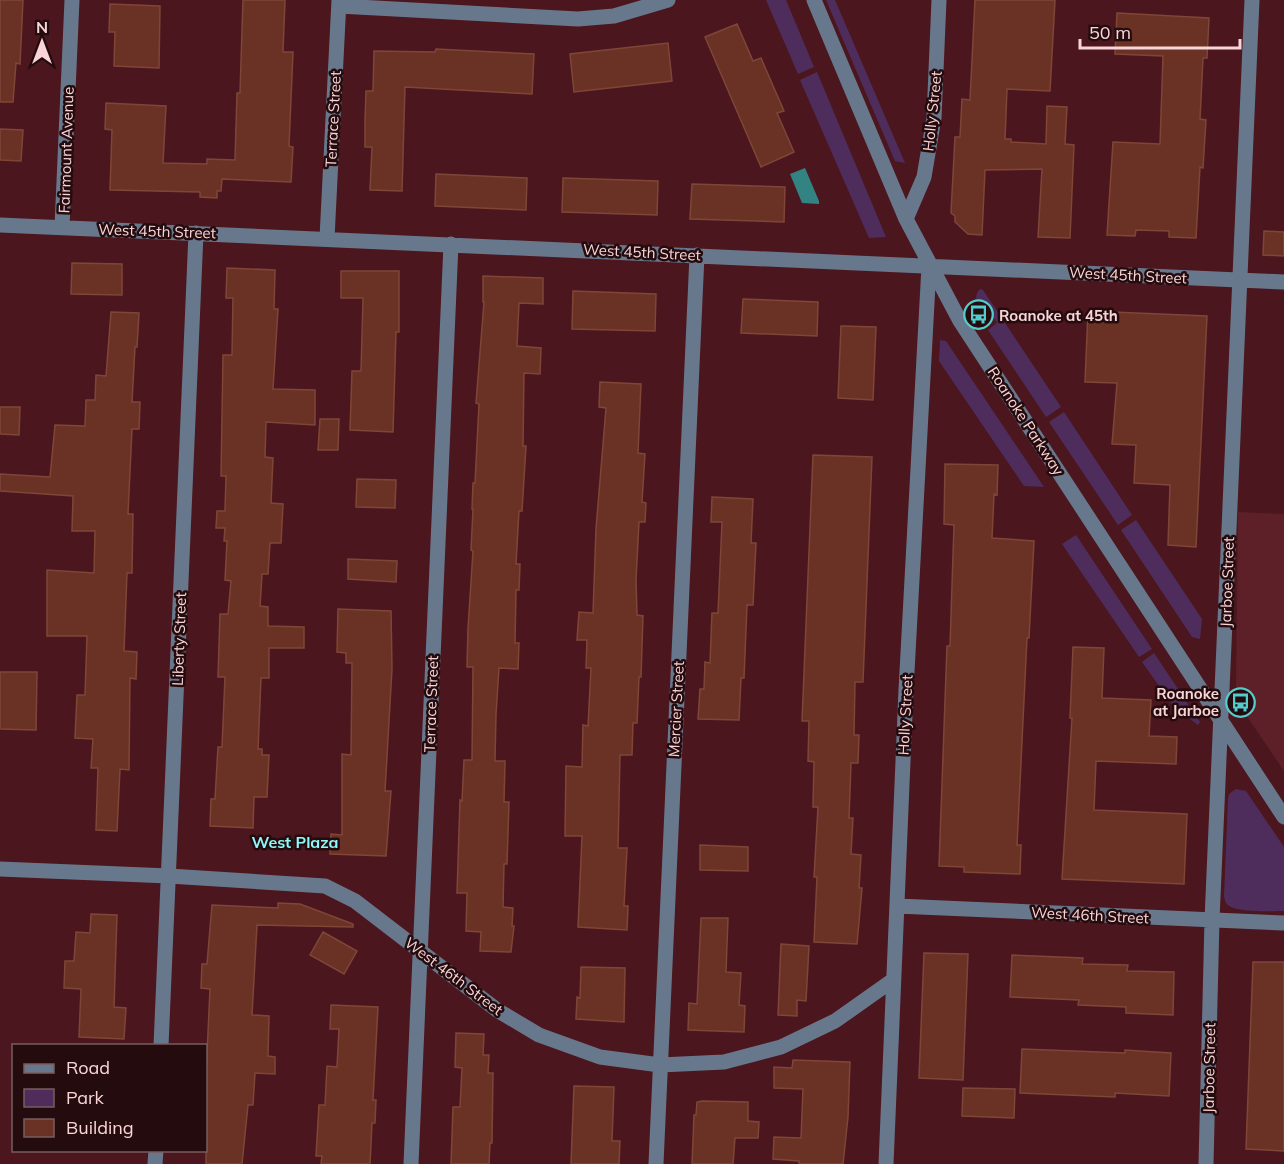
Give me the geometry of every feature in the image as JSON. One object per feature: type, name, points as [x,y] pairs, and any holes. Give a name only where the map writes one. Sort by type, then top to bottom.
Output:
[{"type":"street","name":"Fairmount Avenue","points":[[62,227],[72,0]]},
{"type":"street","points":[[339,3],[578,19],[614,16],[668,0]]},
{"type":"street","name":"Roanoke Parkway","points":[[814,0],[906,219],[960,321],[1284,817]]},
{"type":"street","name":"Holly Street","points":[[906,219],[924,177],[934,118],[939,0]]},
{"type":"street","name":"Jarboe Street","points":[[1206,1164],[1212,920],[1252,0]]},
{"type":"street","name":"Terrace Street","points":[[327,238],[339,3]]},
{"type":"street","name":"West 45th Street","points":[[0,225],[1284,282]]},
{"type":"street","name":"Liberty Street","points":[[161,1044],[196,233]]},
{"type":"street","name":"Terrace Street","points":[[411,1164],[452,244]]},
{"type":"street","name":"Mercier Street","points":[[656,1164],[697,255]]},
{"type":"street","name":"Holly Street","points":[[886,1164],[906,690],[929,266]]},
{"type":"street","name":"West 46th Street","points":[[0,869],[169,876],[325,886],[355,901],[497,1010],[539,1035],[600,1057],[660,1065],[724,1062],[781,1047],[835,1021],[893,980]]},
{"type":"street","name":"West 46th Street","points":[[897,906],[1284,923]]},
{"type":"shaded area","points":[[1238,512],[1284,514],[1284,771],[1244,712],[1236,685]]},
{"type":"green space","points":[[766,0],[786,0],[814,67],[798,74]]},
{"type":"green space","points":[[826,0],[835,0],[905,163],[895,161]]},
{"type":"green space","points":[[817,72],[886,237],[869,238],[800,80]]},
{"type":"green space","points":[[980,289],[983,290],[1061,407],[1046,417],[988,330],[997,323],[987,308],[981,311],[976,297]]},
{"type":"green space","points":[[940,340],[946,341],[1044,487],[1024,486],[939,361]]},
{"type":"green space","points":[[1064,412],[1132,515],[1118,525],[1049,422]]},
{"type":"green space","points":[[1136,520],[1202,619],[1200,639],[1192,637],[1121,530]]},
{"type":"green space","points":[[1076,535],[1152,649],[1139,657],[1062,544]]},
{"type":"green space","points":[[1154,653],[1200,722],[1198,725],[1174,707],[1142,662]]},
{"type":"green space","points":[[1236,789],[1246,791],[1284,847],[1284,911],[1232,908],[1225,901],[1228,799],[1229,794]]},
{"type":"water","points":[[805,168],[819,204],[802,203],[790,174]]},
{"type":"building","points":[[0,0],[23,0],[20,64],[16,63],[13,102],[0,102]]},
{"type":"building","points":[[243,0],[285,0],[283,52],[293,52],[289,146],[293,147],[291,182],[222,179],[221,191],[217,191],[217,198],[200,197],[200,192],[110,190],[112,130],[105,129],[106,103],[166,106],[163,163],[207,164],[207,159],[235,160]]},
{"type":"building","points":[[975,0],[1055,0],[1050,91],[1007,89],[1005,139],[1011,139],[1011,142],[1046,144],[1047,106],[1067,107],[1065,144],[1074,145],[1070,238],[1038,237],[1042,169],[985,170],[982,235],[968,234],[955,222],[955,216],[951,213],[955,137],[960,137],[962,99],[970,100]]},
{"type":"building","points":[[110,4],[160,6],[159,68],[114,66],[115,32],[109,32]]},
{"type":"building","points":[[1117,13],[1209,18],[1207,58],[1203,58],[1200,119],[1206,120],[1203,168],[1200,167],[1196,238],[1169,237],[1169,231],[1136,230],[1135,236],[1107,235],[1113,142],[1160,144],[1163,56],[1115,54]]},
{"type":"building","points":[[737,24],[753,61],[761,58],[784,111],[777,113],[794,152],[761,167],[705,37]]},
{"type":"building","points":[[668,43],[672,81],[574,92],[570,54]]},
{"type":"building","points":[[436,49],[534,54],[532,94],[405,87],[402,191],[370,190],[372,147],[365,147],[365,121],[366,91],[373,91],[374,51],[435,52]]},
{"type":"building","points":[[0,129],[23,130],[21,161],[0,160]]},
{"type":"building","points":[[436,174],[527,178],[526,210],[435,206]]},
{"type":"building","points":[[563,178],[658,181],[657,215],[562,212]]},
{"type":"building","points":[[692,184],[785,187],[784,222],[690,219]]},
{"type":"building","points":[[1264,231],[1284,232],[1284,256],[1263,255]]},
{"type":"building","points":[[72,263],[122,264],[122,295],[71,294]]},
{"type":"building","points":[[227,268],[275,270],[274,309],[278,309],[273,389],[315,390],[315,425],[266,422],[265,457],[273,458],[271,503],[283,504],[281,543],[270,543],[268,574],[262,574],[260,606],[268,607],[268,626],[304,627],[304,648],[269,648],[269,678],[261,678],[258,749],[262,749],[262,755],[269,755],[267,797],[254,797],[253,828],[210,826],[211,799],[215,799],[218,747],[222,747],[225,677],[218,677],[220,614],[228,614],[231,581],[225,580],[227,541],[224,541],[225,528],[216,528],[217,511],[225,511],[226,476],[221,476],[223,355],[232,355],[233,298],[226,298]]},
{"type":"building","points":[[341,271],[399,271],[399,332],[396,332],[393,432],[350,430],[352,371],[361,371],[363,298],[341,298]]},
{"type":"building","points":[[483,276],[543,278],[543,304],[519,303],[517,346],[541,348],[540,374],[524,373],[523,446],[526,446],[516,564],[520,564],[519,590],[516,590],[515,643],[519,643],[518,669],[499,668],[496,714],[495,761],[505,761],[504,802],[509,802],[503,907],[513,908],[512,926],[514,926],[511,952],[480,951],[481,932],[466,931],[467,893],[457,893],[460,800],[462,801],[464,760],[472,760],[473,667],[467,667],[473,551],[471,550],[473,483],[475,483],[479,404],[476,403],[484,302]]},
{"type":"building","points":[[573,291],[656,294],[655,331],[572,329]]},
{"type":"building","points":[[743,299],[818,302],[817,336],[741,333]]},
{"type":"building","points":[[1088,311],[1207,316],[1196,547],[1168,545],[1170,485],[1134,483],[1136,445],[1112,444],[1117,383],[1085,382]]},
{"type":"building","points":[[111,312],[139,313],[132,402],[140,402],[139,429],[132,429],[128,514],[133,514],[132,573],[127,573],[124,651],[137,652],[136,679],[130,678],[129,770],[120,769],[117,831],[96,830],[98,768],[91,768],[93,739],[75,738],[77,695],[85,695],[87,636],[47,636],[47,570],[94,573],[95,531],[72,531],[73,496],[0,491],[0,474],[50,477],[55,425],[85,426],[86,400],[95,400],[96,375],[106,376]]},
{"type":"building","points":[[841,326],[876,327],[873,400],[838,398]]},
{"type":"building","points":[[600,382],[641,384],[638,453],[645,454],[642,502],[646,503],[645,522],[639,522],[636,580],[637,615],[643,616],[641,677],[639,677],[637,723],[633,723],[632,755],[620,755],[618,848],[627,848],[624,906],[628,906],[627,930],[578,927],[582,836],[565,836],[566,766],[582,767],[583,725],[588,726],[591,668],[586,668],[587,640],[577,640],[579,612],[593,613],[596,529],[606,408],[599,407]]},
{"type":"building","points":[[0,407],[20,407],[19,435],[0,434]]},
{"type":"building","points":[[320,419],[339,419],[338,450],[318,450]]},
{"type":"building","points":[[813,455],[872,457],[863,682],[855,682],[854,735],[859,735],[858,763],[851,763],[849,818],[853,818],[851,854],[861,855],[859,888],[862,888],[857,944],[814,942],[817,877],[814,877],[818,807],[813,807],[814,762],[808,761],[809,721],[802,721]]},
{"type":"building","points":[[945,464],[998,465],[992,538],[1034,541],[1017,845],[1021,845],[1020,874],[964,872],[964,867],[939,866],[954,525],[944,524]]},
{"type":"building","points":[[357,479],[396,480],[395,508],[356,507]]},
{"type":"building","points":[[712,497],[753,499],[751,543],[756,543],[753,605],[747,605],[744,678],[741,678],[739,720],[698,719],[700,689],[704,689],[705,662],[710,663],[712,613],[718,613],[722,522],[711,522]]},
{"type":"building","points":[[348,559],[397,561],[396,582],[348,579]]},
{"type":"building","points":[[338,609],[391,611],[392,669],[385,791],[391,791],[386,856],[330,854],[331,834],[342,835],[342,754],[351,755],[352,663],[346,663],[346,653],[337,652]]},
{"type":"building","points":[[1073,647],[1104,648],[1102,698],[1151,700],[1149,736],[1177,737],[1176,764],[1096,761],[1094,810],[1187,814],[1184,884],[1062,879],[1072,718],[1070,718]]},
{"type":"building","points":[[0,672],[37,672],[36,730],[0,729]]},
{"type":"building","points":[[700,845],[748,847],[748,871],[700,870]]},
{"type":"building","points":[[278,903],[300,904],[353,924],[353,927],[257,925],[252,1015],[269,1016],[268,1056],[275,1057],[275,1074],[255,1073],[253,1105],[248,1105],[242,1164],[206,1164],[210,989],[201,988],[202,964],[207,964],[212,905],[278,908]]},
{"type":"building","points":[[91,914],[117,915],[114,1007],[126,1008],[124,1039],[79,1037],[81,989],[64,988],[65,961],[74,961],[76,932],[90,933]]},
{"type":"building","points":[[701,918],[728,918],[726,972],[741,973],[739,1005],[745,1006],[744,1032],[688,1030],[689,1003],[697,1004]]},
{"type":"building","points":[[323,932],[357,951],[344,974],[310,955]]},
{"type":"building","points":[[781,944],[809,946],[806,1001],[797,1000],[797,1016],[778,1015]]},
{"type":"building","points":[[924,953],[968,954],[963,1080],[919,1078]]},
{"type":"building","points":[[1012,955],[1083,958],[1082,964],[1128,965],[1127,971],[1174,972],[1173,1015],[1126,1013],[1126,1007],[1078,1005],[1079,1000],[1010,997]]},
{"type":"building","points":[[1253,962],[1284,962],[1284,1151],[1246,1149]]},
{"type":"building","points":[[581,967],[625,968],[624,1022],[576,1019],[577,997],[580,998]]},
{"type":"building","points":[[331,1005],[378,1007],[373,1100],[376,1100],[375,1123],[372,1123],[370,1164],[321,1164],[322,1156],[316,1156],[319,1105],[325,1105],[327,1066],[337,1067],[339,1029],[330,1029]]},
{"type":"building","points":[[456,1033],[484,1034],[483,1055],[489,1055],[488,1073],[493,1073],[492,1143],[490,1143],[489,1164],[451,1164],[453,1107],[460,1107],[462,1068],[455,1067]]},
{"type":"building","points":[[1022,1049],[1171,1053],[1169,1096],[1115,1093],[1115,1097],[1020,1093]]},
{"type":"building","points":[[793,1060],[850,1062],[843,1164],[799,1164],[799,1161],[773,1159],[774,1137],[801,1138],[803,1089],[774,1088],[774,1067],[792,1068]]},
{"type":"building","points":[[574,1086],[614,1087],[612,1141],[620,1141],[619,1164],[571,1164]]},
{"type":"building","points":[[963,1088],[1015,1089],[1014,1118],[962,1116]]},
{"type":"building","points":[[697,1102],[748,1102],[748,1121],[759,1122],[758,1138],[735,1138],[733,1164],[692,1164],[694,1115],[696,1115]]},
{"type":"place","name":"Roanoke at 45th","points":[[978,315]]},
{"type":"place","name":"Roanoke at Jarboe","points":[[1240,702]]},
{"type":"district","name":"West Plaza","points":[[295,842]]}]
